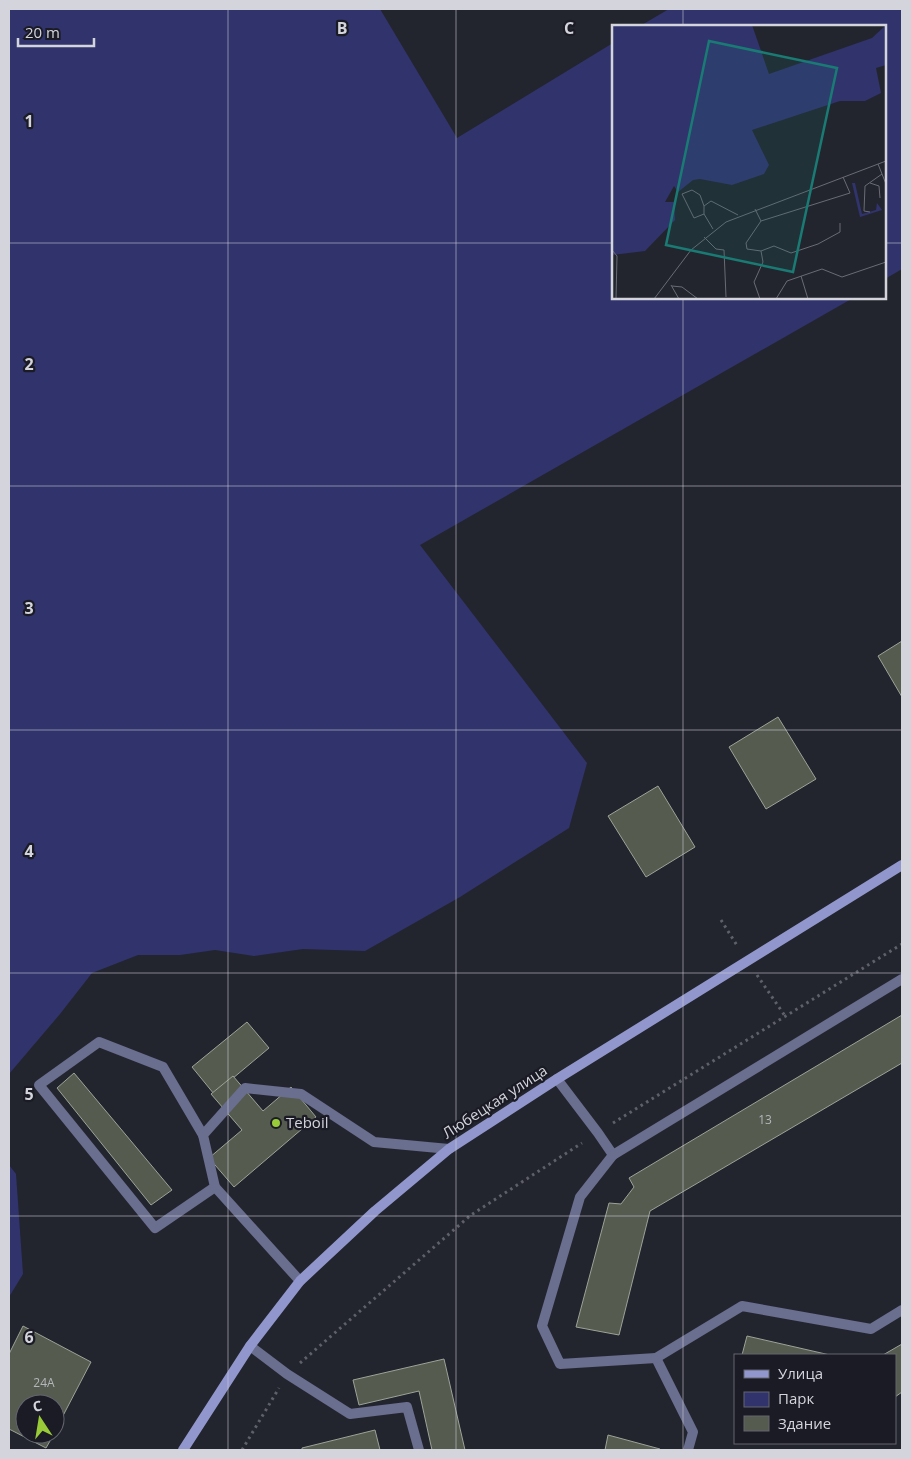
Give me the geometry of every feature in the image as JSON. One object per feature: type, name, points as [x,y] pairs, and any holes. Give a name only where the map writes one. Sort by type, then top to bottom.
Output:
[{"type":"street","name":"Любецкая улица","points":[[183,1450],[250,1346],[300,1281],[375,1210],[449,1149],[557,1079],[902,865]]},
{"type":"lane","points":[[902,979],[613,1155],[580,1197],[542,1326],[560,1364],[656,1358],[742,1306],[871,1329],[902,1310]]},
{"type":"lane","points":[[215,1187],[155,1228],[39,1085],[99,1042],[163,1067],[203,1135],[215,1187],[300,1281]]},
{"type":"lane","points":[[557,1079],[613,1155]]},
{"type":"lane","points":[[203,1135],[245,1088],[302,1094],[374,1142],[449,1149]]},
{"type":"lane","points":[[250,1346],[287,1374],[350,1414],[407,1407],[419,1450]]},
{"type":"lane","points":[[656,1358],[692,1432],[688,1450]]},
{"type":"path","points":[[242,1450],[287,1374],[471,1215],[598,1133],[902,944]]},
{"type":"green space","points":[[9,9],[380,9],[457,138],[612,44],[612,299],[851,299],[420,545],[587,763],[569,828],[460,897],[365,951],[303,949],[254,956],[215,950],[180,955],[138,955],[92,973],[9,1074]]},
{"type":"green space","points":[[669,9],[902,9],[902,269],[886,278],[886,25],[642,25]]},
{"type":"green space","points":[[9,1165],[16,1174],[23,1274],[9,1297]]},
{"type":"building","points":[[902,641],[902,697],[878,656]]},
{"type":"building","points":[[778,717],[816,779],[766,809],[729,747]]},
{"type":"building","points":[[658,786],[695,847],[646,877],[608,816]]},
{"type":"building","points":[[902,1015],[902,1063],[650,1211],[619,1335],[576,1327],[609,1203],[621,1204],[634,1187],[629,1178]]},
{"type":"building","points":[[247,1022],[269,1048],[214,1094],[192,1067]]},
{"type":"building","points":[[74,1073],[172,1190],[151,1205],[57,1088]]},
{"type":"building","points":[[233,1076],[263,1111],[291,1087],[316,1117],[234,1187],[209,1158],[242,1130],[211,1094]]},
{"type":"building","points":[[23,1326],[91,1362],[65,1412],[65,1394],[15,1394],[15,1432],[9,1429],[9,1354]]},
{"type":"building","points":[[747,1336],[826,1354],[742,1354]]},
{"type":"building","points":[[902,1344],[902,1392],[896,1396],[896,1354],[885,1354]]},
{"type":"building","points":[[444,1359],[465,1450],[432,1450],[419,1391],[359,1405],[353,1380]]},
{"type":"building","points":[[375,1430],[380,1450],[302,1450],[302,1448]]},
{"type":"building","points":[[608,1435],[660,1449],[660,1450],[605,1450]]},
{"type":"building","points":[[38,1444],[48,1444],[46,1448]]},
{"type":"place","name":"Teboil","points":[[276,1123]]}]
